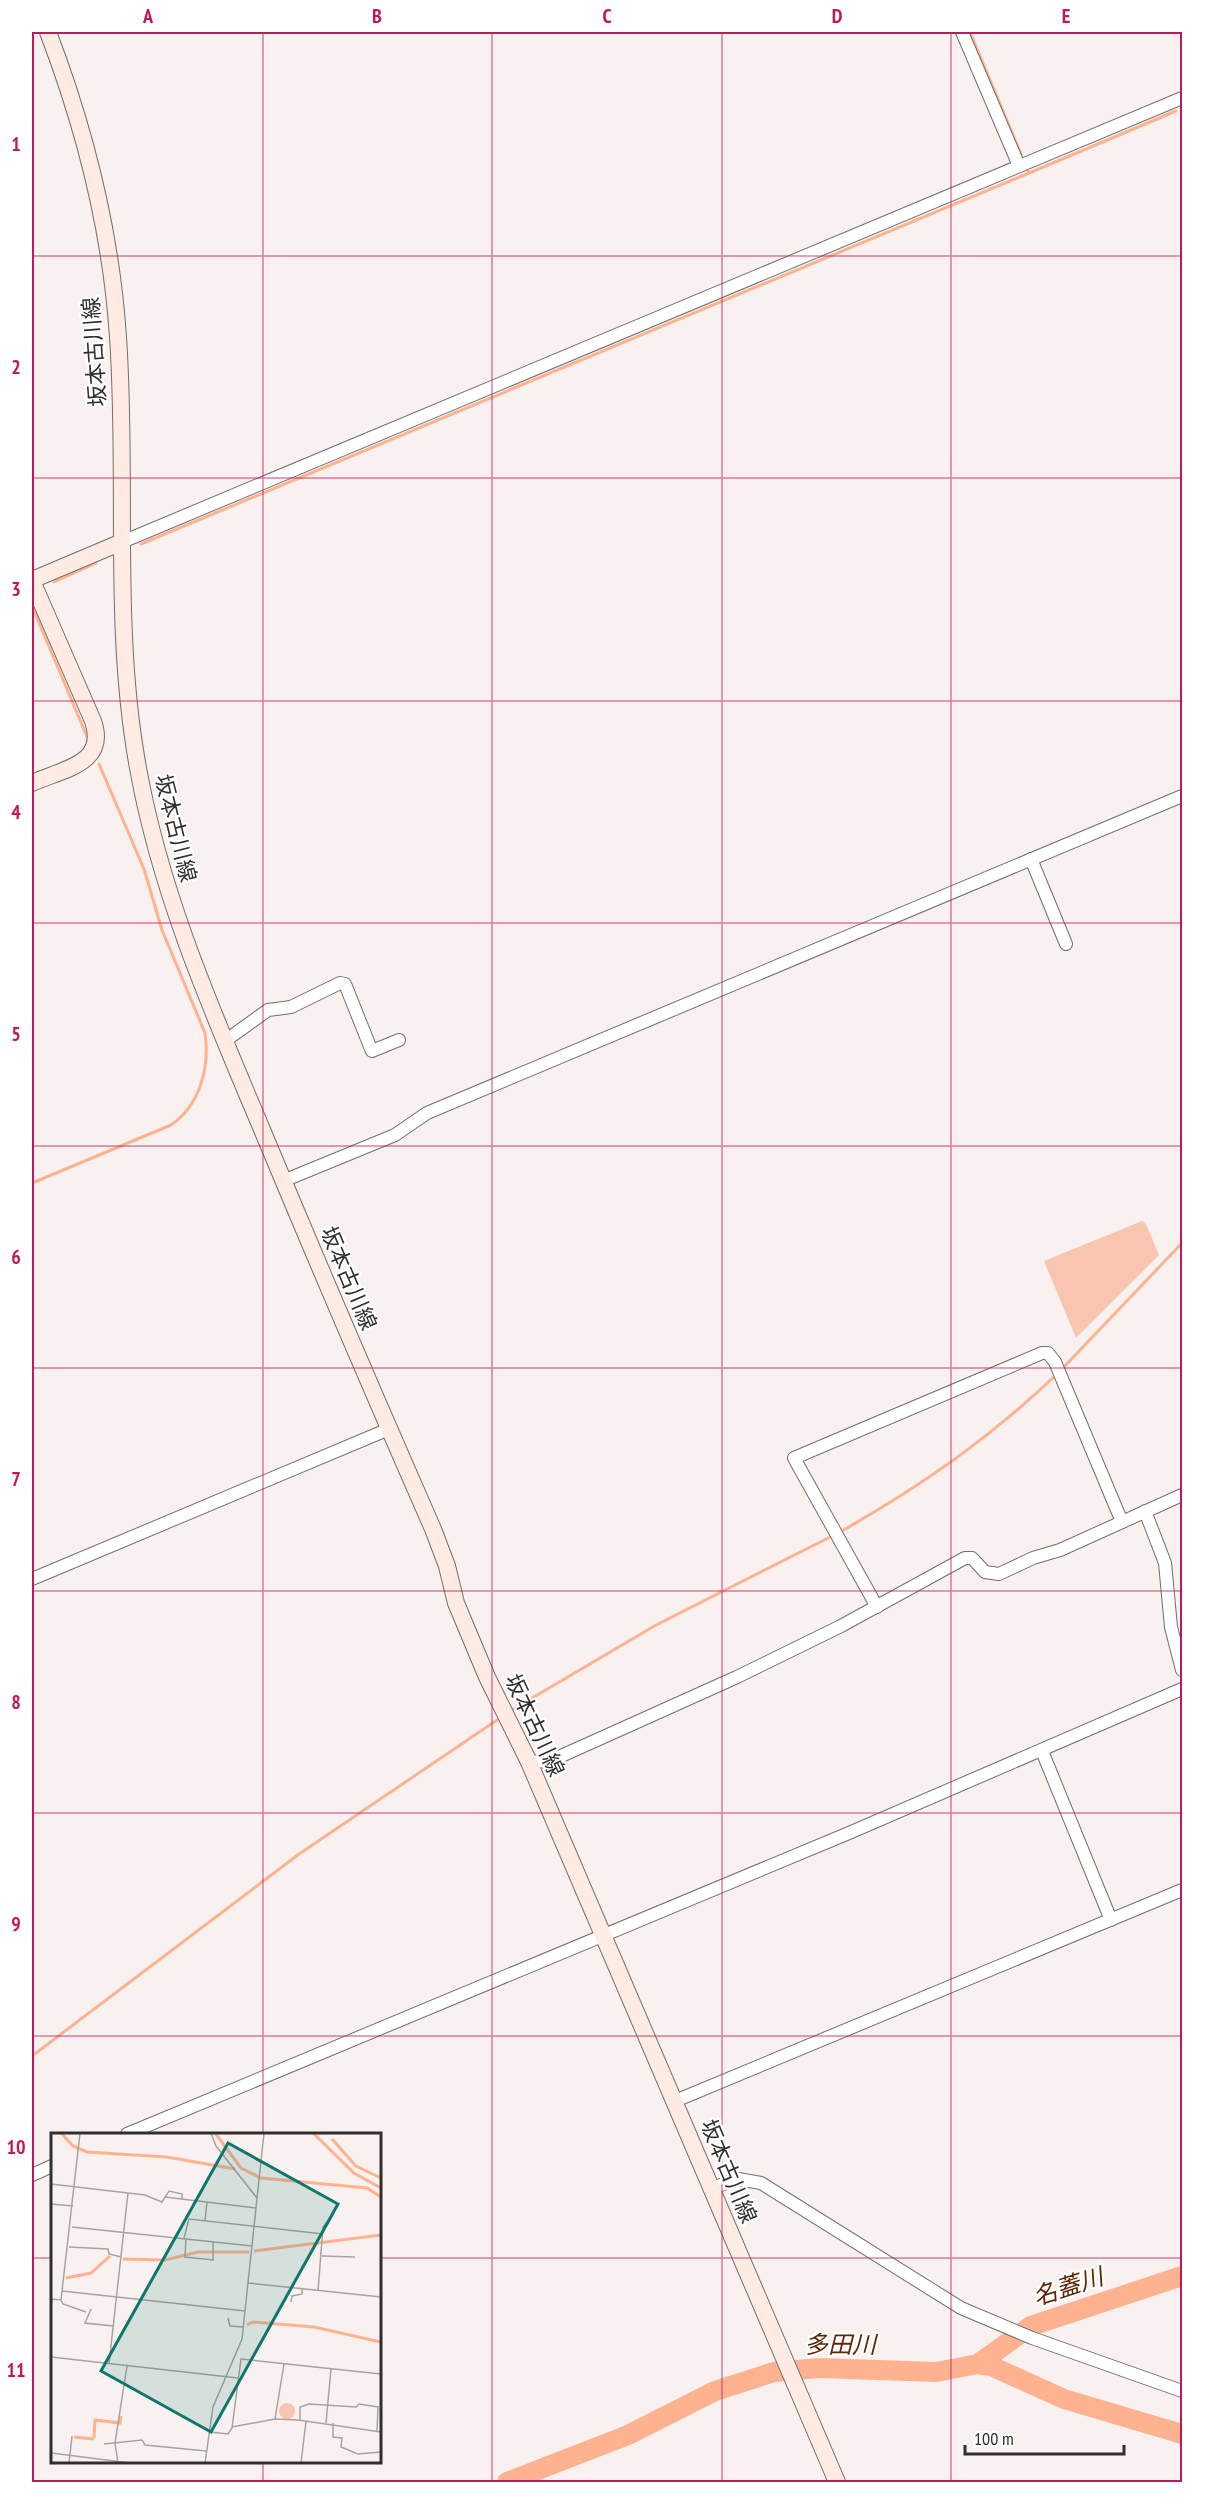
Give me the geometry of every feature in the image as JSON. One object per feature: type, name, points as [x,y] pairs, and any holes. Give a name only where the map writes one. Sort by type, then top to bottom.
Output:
[{"type":"main road","name":"坂本古川線","points":[[48,32],[88,156],[106,242],[118,335],[124,652],[133,730],[145,802],[181,932],[283,1181],[433,1529],[447,1566],[456,1603],[500,1704],[529,1762],[837,2482]]},
{"type":"main road","points":[[32,783],[84,761],[96,749],[97,741],[93,721],[32,580],[122,542]]},
{"type":"street","points":[[962,32],[1019,166]]},
{"type":"street","points":[[122,542],[1019,166],[1182,100]]},
{"type":"street","points":[[283,1181],[395,1135],[438,1108],[1182,795]]},
{"type":"street","points":[[1031,859],[1066,944]]},
{"type":"street","points":[[225,1041],[268,1010],[291,1007],[340,983],[345,984],[372,1051],[399,1040]]},
{"type":"street","points":[[877,1607],[794,1458],[1042,1353],[1048,1353],[1055,1362],[1122,1521]]},
{"type":"street","points":[[32,1579],[389,1429]]},
{"type":"street","points":[[529,1762],[550,1761],[737,1677],[877,1607],[965,1558],[972,1558],[986,1572],[999,1574],[1033,1558],[1060,1550],[1182,1495]]},
{"type":"street","points":[[1145,1511],[1165,1563],[1171,1627],[1182,1670]]},
{"type":"street","points":[[129,2133],[1182,1689]]},
{"type":"street","points":[[1042,1750],[1111,1920]]},
{"type":"street","points":[[675,2101],[1182,1890]]},
{"type":"street","points":[[32,2175],[51,2166]]},
{"type":"street","points":[[712,2188],[738,2179],[761,2184],[961,2308],[1032,2338],[1182,2391]]},
{"type":"shaded area","points":[[1142,1221],[1146,1224],[1159,1255],[1076,1338],[1044,1261]]},
{"type":"waterway","points":[[970,32],[1021,154]]},
{"type":"waterway","points":[[1029,173],[1176,111]]},
{"type":"waterway","points":[[141,544],[1029,173],[1028,171]]},
{"type":"waterway","points":[[54,582],[96,563]]},
{"type":"waterway","points":[[32,606],[88,739]]},
{"type":"waterway","points":[[32,1183],[171,1125],[181,1117],[196,1096],[204,1072],[205,1033],[162,930],[144,869],[99,764]]},
{"type":"waterway","points":[[1061,1370],[1182,1243]]},
{"type":"waterway","points":[[840,1532],[899,1497],[953,1460],[1006,1420],[1057,1374]]},
{"type":"waterway","points":[[510,1711],[656,1625],[834,1535]]},
{"type":"waterway","points":[[32,2056],[299,1854],[500,1718]]},
{"type":"waterway","name":"名蓋川","points":[[978,2364],[1031,2326],[1182,2276]]},
{"type":"waterway","name":"多田川","points":[[507,2482],[628,2435],[715,2391],[774,2372],[819,2368],[936,2372],[978,2364],[991,2366],[1064,2399],[1182,2434]]}]
